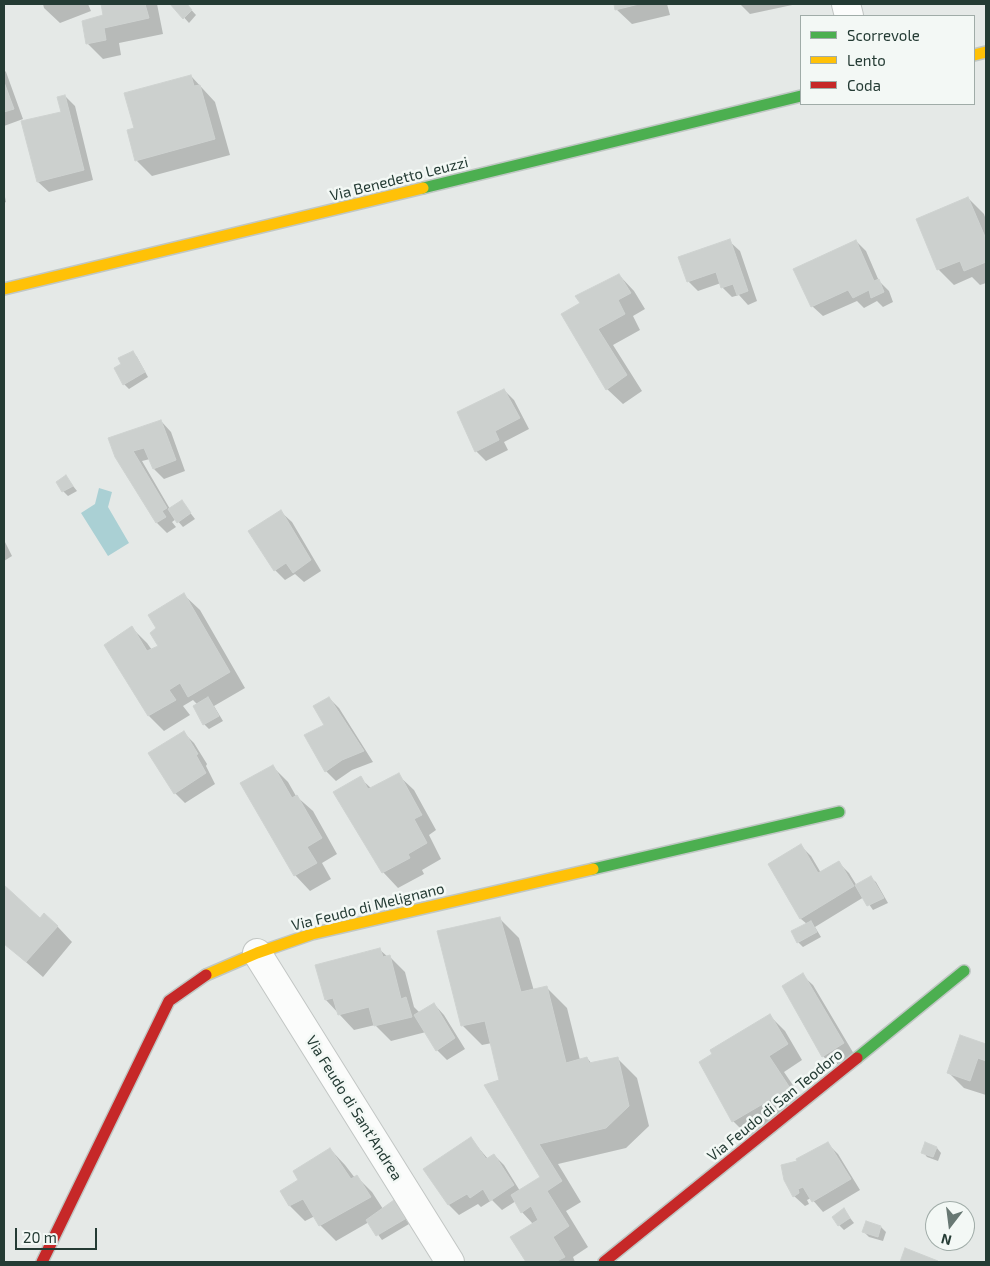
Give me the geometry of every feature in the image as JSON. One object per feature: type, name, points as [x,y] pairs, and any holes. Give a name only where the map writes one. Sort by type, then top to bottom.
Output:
[{"type":"street","name":"Via Benedetto Leuzzi","points":[[4,289],[800,96]]},
{"type":"street","name":"Via Feudo di Melignano","points":[[42,1262],[169,1002],[203,976],[257,953],[312,934],[839,812]]},
{"type":"street","name":"Via Feudo di Sant'Andrea","points":[[257,953],[450,1262]]},
{"type":"street","name":"Via Feudo di San Teodoro","points":[[604,1262],[964,971]]},
{"type":"water","points":[[99,488],[112,492],[108,507],[129,543],[108,556],[81,513],[95,504]]},
{"type":"building","points":[[101,4],[145,4],[149,18],[104,28],[106,40],[86,44],[82,21],[103,15]]},
{"type":"building","points":[[170,4],[187,4],[192,10],[183,19]]},
{"type":"building","points":[[614,4],[639,4],[615,10]]},
{"type":"building","points":[[191,75],[194,86],[200,85],[215,139],[135,161],[127,130],[134,128],[124,93]]},
{"type":"building","points":[[4,82],[14,109],[4,112]]},
{"type":"building","points":[[65,95],[84,170],[37,182],[21,121],[61,112],[57,97]]},
{"type":"building","points":[[968,197],[986,239],[986,262],[964,271],[960,261],[937,270],[916,219]]},
{"type":"building","points":[[730,239],[748,291],[737,295],[733,284],[721,288],[716,272],[687,282],[678,257]]},
{"type":"building","points":[[856,240],[874,281],[879,279],[884,292],[871,298],[869,290],[853,298],[848,290],[811,307],[793,269]]},
{"type":"building","points":[[619,274],[631,293],[618,300],[625,314],[598,329],[627,375],[606,390],[561,314],[580,303],[575,296]]},
{"type":"building","points":[[133,351],[145,372],[123,385],[114,368],[121,364],[118,358]]},
{"type":"building","points":[[504,389],[520,418],[495,431],[499,440],[475,452],[457,412]]},
{"type":"building","points":[[161,420],[176,460],[153,469],[144,448],[133,451],[167,508],[162,511],[166,517],[156,523],[115,457],[108,438]]},
{"type":"building","points":[[66,475],[73,486],[62,492],[56,482]]},
{"type":"building","points":[[182,500],[191,513],[177,523],[168,509]]},
{"type":"building","points":[[281,510],[311,560],[293,573],[286,563],[274,571],[248,531]]},
{"type":"building","points":[[184,593],[230,672],[188,697],[180,683],[169,690],[176,700],[148,716],[104,645],[132,626],[147,651],[158,646],[150,633],[156,628],[148,615]]},
{"type":"building","points":[[208,697],[219,716],[203,725],[193,706]]},
{"type":"building","points":[[329,697],[364,751],[342,760],[325,772],[304,735],[324,725],[313,706]]},
{"type":"building","points":[[184,731],[198,754],[196,755],[206,773],[174,794],[148,753]]},
{"type":"building","points":[[273,765],[292,798],[297,795],[322,838],[307,847],[317,863],[294,876],[240,783]]},
{"type":"building","points":[[399,773],[422,815],[414,819],[427,843],[408,854],[410,858],[382,873],[333,792],[361,776],[368,789]]},
{"type":"building","points":[[801,844],[818,873],[839,861],[854,886],[800,919],[768,864]]},
{"type":"building","points":[[871,876],[884,898],[867,906],[855,885]]},
{"type":"building","points":[[4,885],[40,918],[44,913],[58,926],[26,962],[4,944]]},
{"type":"building","points":[[500,917],[521,992],[547,986],[566,1063],[587,1057],[589,1063],[618,1057],[629,1106],[606,1128],[539,1144],[562,1181],[547,1191],[569,1226],[553,1237],[565,1257],[555,1262],[526,1262],[510,1237],[538,1220],[531,1206],[521,1213],[511,1195],[540,1177],[484,1085],[499,1080],[485,1021],[461,1026],[437,931]]},
{"type":"building","points":[[811,921],[817,932],[797,943],[791,931]]},
{"type":"building","points":[[380,948],[383,957],[390,955],[401,999],[406,997],[412,1017],[374,1026],[369,1007],[338,1015],[333,998],[325,1000],[315,965]]},
{"type":"building","points":[[803,973],[844,1043],[822,1057],[782,986]]},
{"type":"building","points":[[434,1003],[455,1038],[436,1051],[414,1015]]},
{"type":"building","points":[[770,1014],[788,1044],[769,1056],[790,1088],[732,1122],[699,1062],[712,1054],[710,1050]]},
{"type":"building","points":[[960,1035],[986,1044],[986,1061],[978,1058],[970,1081],[947,1073]]},
{"type":"building","points":[[471,1137],[486,1159],[494,1154],[514,1185],[490,1201],[483,1189],[470,1198],[467,1194],[448,1205],[423,1169]]},
{"type":"building","points":[[828,1142],[851,1179],[812,1202],[803,1187],[798,1189],[799,1193],[793,1197],[784,1180],[781,1165],[797,1161],[796,1159]]},
{"type":"building","points":[[925,1142],[937,1147],[933,1157],[921,1153]]},
{"type":"building","points":[[330,1148],[351,1179],[357,1175],[371,1197],[319,1226],[303,1199],[289,1206],[280,1191],[298,1180],[293,1171]]},
{"type":"building","points":[[394,1200],[405,1219],[376,1236],[366,1220]]},
{"type":"building","points":[[844,1208],[850,1218],[838,1226],[832,1217]]},
{"type":"building","points":[[866,1221],[881,1226],[878,1237],[862,1232]]},
{"type":"building","points":[[905,1248],[938,1261],[938,1262],[900,1262]]},
{"type":"traffic: fast","points":[[423,188],[800,96]]},
{"type":"traffic: fast","points":[[593,869],[839,812]]},
{"type":"traffic: fast","points":[[857,1058],[964,971]]},
{"type":"traffic: slow","points":[[975,55],[986,52]]},
{"type":"traffic: slow","points":[[4,289],[423,188]]},
{"type":"traffic: slow","points":[[206,975],[257,953],[312,934],[593,869]]},
{"type":"traffic: jam","points":[[42,1262],[169,1001],[206,975]]},
{"type":"traffic: jam","points":[[604,1262],[857,1058]]}]
